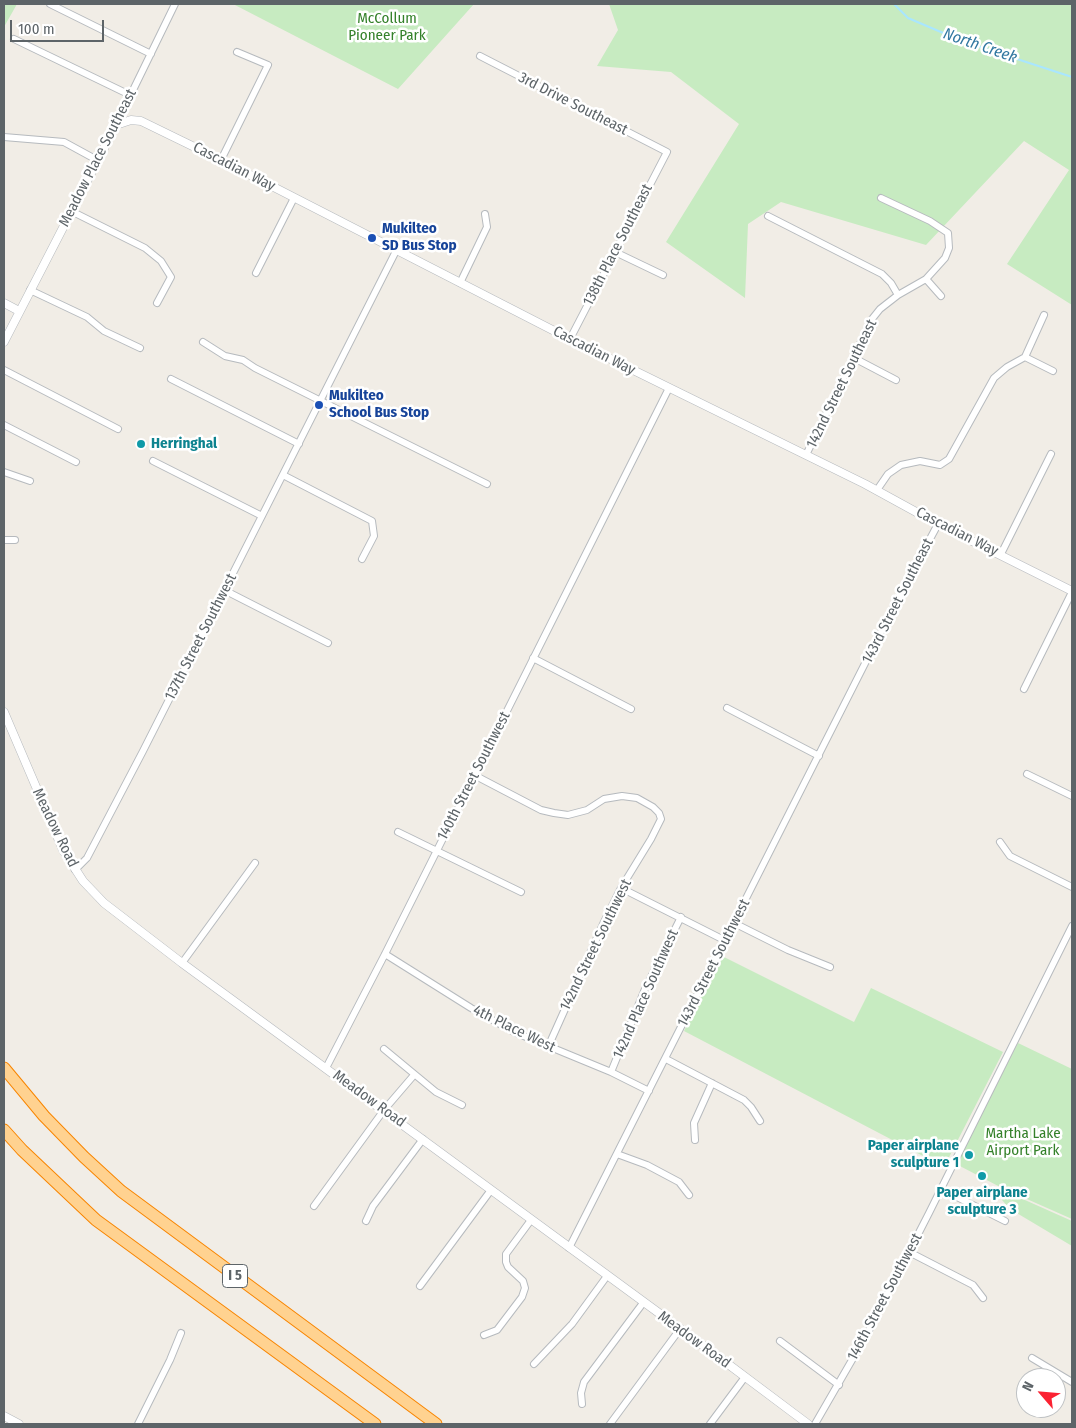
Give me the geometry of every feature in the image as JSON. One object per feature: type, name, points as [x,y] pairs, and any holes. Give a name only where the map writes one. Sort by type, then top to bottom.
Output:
[{"type":"highway","name":"I 5","points":[[4,1068],[44,1116],[121,1191],[436,1424]]},
{"type":"highway","name":"I 5","points":[[4,1130],[22,1150],[96,1220],[375,1424]]},
{"type":"street","points":[[50,4],[60,6],[151,54]]},
{"type":"street","name":"Meadow Place Southeast","points":[[4,342],[116,125],[175,4]]},
{"type":"street","points":[[14,39],[130,95]]},
{"type":"street","points":[[221,160],[268,65],[238,52]]},
{"type":"street","name":"3rd Drive Southeast","points":[[480,56],[667,152]]},
{"type":"street","name":"Cascadian Way","points":[[116,125],[131,120],[142,121],[570,339],[806,454],[1072,592]]},
{"type":"street","points":[[4,137],[64,142],[97,160]]},
{"type":"street","name":"138th Place Southeast","points":[[570,339],[667,152]]},
{"type":"street","points":[[256,273],[294,198]]},
{"type":"street","name":"142nd Street Southeast","points":[[806,454],[872,319],[880,308],[926,279],[945,258],[949,248],[950,240],[948,234],[930,220],[881,198]]},
{"type":"street","points":[[71,211],[145,248],[161,261],[171,276],[157,303]]},
{"type":"street","points":[[460,283],[487,227],[485,214]]},
{"type":"street","points":[[768,216],[882,274],[898,295]]},
{"type":"street","name":"137th Street Southwest","points":[[75,870],[87,858],[396,251]]},
{"type":"street","points":[[615,252],[663,275]]},
{"type":"street","points":[[926,279],[941,296]]},
{"type":"street","points":[[30,290],[86,317],[104,331],[140,348]]},
{"type":"street","points":[[4,304],[19,311]]},
{"type":"street","points":[[877,490],[888,474],[901,465],[920,461],[940,465],[949,459],[994,378],[1007,366],[1025,357],[1044,315]]},
{"type":"street","points":[[203,342],[225,356],[243,360],[255,368],[487,484]]},
{"type":"street","points":[[1025,357],[1053,372]]},
{"type":"street","points":[[854,358],[896,380]]},
{"type":"street","points":[[4,370],[118,429]]},
{"type":"street","points":[[171,379],[299,444]]},
{"type":"street","name":"140th Street Southwest","points":[[326,1068],[669,388]]},
{"type":"street","points":[[4,425],[76,462]]},
{"type":"street","points":[[1001,554],[1051,454]]},
{"type":"street","points":[[153,461],[262,516]]},
{"type":"street","points":[[4,472],[30,481]]},
{"type":"street","points":[[283,475],[372,521],[374,536],[362,559]]},
{"type":"street","name":"143rd Street Southeast","points":[[858,678],[938,524]]},
{"type":"street","points":[[4,540],[15,540]]},
{"type":"street","points":[[224,590],[328,642]]},
{"type":"street","points":[[1024,690],[1072,592]]},
{"type":"street","points":[[533,658],[630,709]]},
{"type":"street","name":"143rd Street Southwest","points":[[569,1248],[858,678]]},
{"type":"street","points":[[727,708],[819,756]]},
{"type":"street","name":"Meadow Road","points":[[4,712],[58,840],[75,870],[104,903],[182,963],[808,1424]]},
{"type":"street","points":[[1027,774],[1072,796]]},
{"type":"street","name":"142nd Street Southwest","points":[[474,775],[541,810],[568,815],[587,810],[604,799],[622,796],[637,798],[653,807],[659,813],[661,819],[621,888],[604,922],[548,1047]]},
{"type":"street","points":[[398,832],[521,892]]},
{"type":"street","points":[[1000,842],[1010,856],[1072,887]]},
{"type":"street","points":[[182,963],[255,862]]},
{"type":"street","points":[[621,888],[726,940]]},
{"type":"street","name":"142nd Place Southwest","points":[[611,1072],[645,989],[681,917]]},
{"type":"street","points":[[734,923],[788,950],[830,967]]},
{"type":"street","name":"146th Street Southwest","points":[[815,1424],[839,1385],[909,1252],[1072,926]]},
{"type":"street","name":"4th Place West","points":[[384,954],[479,1013],[514,1032],[611,1072],[649,1091]]},
{"type":"street","points":[[384,1049],[436,1092],[462,1105]]},
{"type":"street","points":[[666,1059],[744,1100],[760,1121]]},
{"type":"street","points":[[314,1206],[384,1110],[414,1075]]},
{"type":"street","points":[[695,1140],[694,1123],[712,1083]]},
{"type":"street","points":[[366,1221],[373,1206],[422,1139]]},
{"type":"street","points":[[617,1154],[647,1165],[679,1182],[689,1195]]},
{"type":"street","points":[[941,1189],[1005,1221]]},
{"type":"street","points":[[420,1286],[491,1190]]},
{"type":"street","points":[[484,1334],[497,1330],[522,1297],[525,1288],[523,1281],[508,1267],[506,1254],[531,1220]]},
{"type":"street","points":[[909,1252],[973,1285],[983,1298]]},
{"type":"street","points":[[534,1364],[572,1324],[607,1276]]},
{"type":"street","points":[[582,1404],[581,1393],[584,1382],[643,1303]]},
{"type":"street","points":[[610,1424],[680,1329]]},
{"type":"street","points":[[138,1424],[170,1360],[181,1333]]},
{"type":"street","points":[[780,1341],[839,1385]]},
{"type":"street","points":[[1032,1358],[1072,1382]]},
{"type":"street","points":[[710,1424],[745,1377]]},
{"type":"street","points":[[4,1416],[19,1424]]},
{"type":"green space","points":[[4,4],[17,4],[4,27]]},
{"type":"green space","name":"McCollum Pioneer Park","points":[[233,4],[474,4],[398,89]]},
{"type":"green space","points":[[609,4],[1072,4],[1072,305],[1007,264],[1069,170],[1024,141],[926,245],[781,202],[748,224],[745,298],[666,242],[739,124],[671,72],[597,66],[618,30]]},
{"type":"green space","points":[[722,956],[854,1022],[871,988],[1003,1052],[944,1167],[684,1031]]},
{"type":"green space","name":"Martha Lake Airport Park","points":[[1018,1043],[1072,1069],[1072,1219],[1002,1188],[956,1164]]},
{"type":"green space","points":[[1007,1192],[1072,1221],[1072,1246],[1010,1209],[1002,1200],[1004,1193]]},
{"type":"waterway","name":"North Creek","points":[[894,4],[908,18],[962,41],[1072,77]]},
{"type":"place","name":"Mukilteo SD Bus Stop","points":[[372,238]]},
{"type":"place","name":"Mukilteo School Bus Stop","points":[[319,405]]},
{"type":"place","name":"Herringhal","points":[[141,444]]},
{"type":"place","name":"Paper airplane sculpture 1","points":[[969,1155]]},
{"type":"place","name":"Paper airplane sculpture 3","points":[[982,1176]]}]
